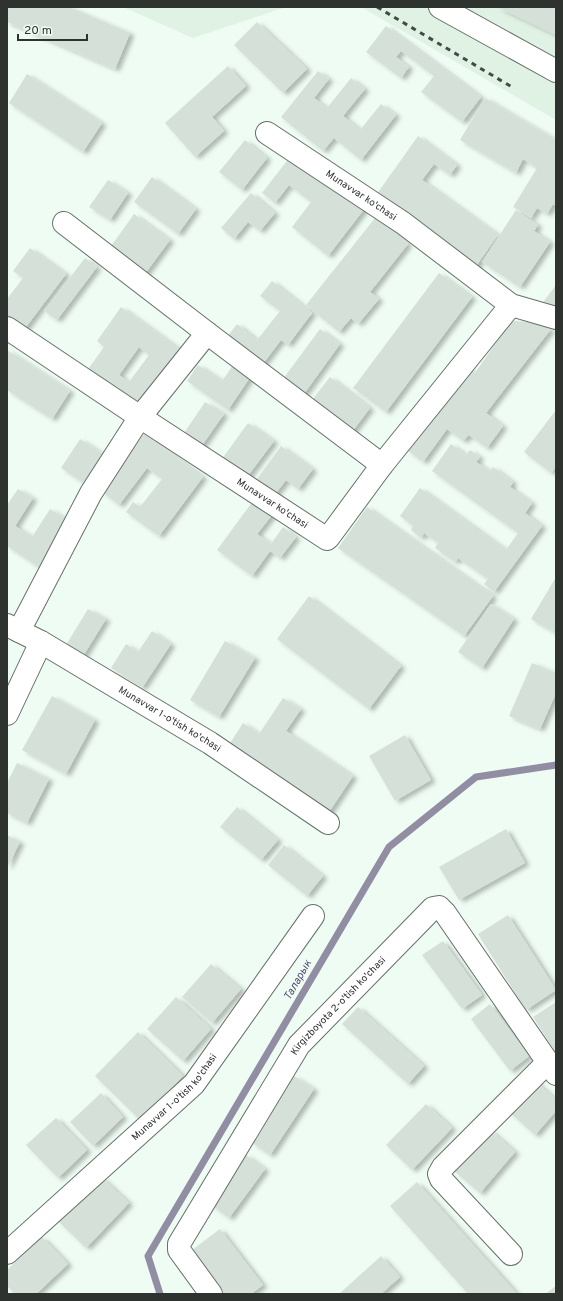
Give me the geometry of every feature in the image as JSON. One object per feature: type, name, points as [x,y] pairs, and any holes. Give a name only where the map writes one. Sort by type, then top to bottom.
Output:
[{"type":"street","points":[[440,7],[556,71]]},
{"type":"street","name":"Munavvar ko'chasi","points":[[267,133],[402,223],[511,305],[556,318]]},
{"type":"street","points":[[64,223],[382,465]]},
{"type":"street","name":"Munavvar ko'chasi","points":[[7,328],[327,539],[382,465],[511,305]]},
{"type":"street","points":[[13,628],[91,493],[140,417],[207,333]]},
{"type":"street","name":"Munavvar 1-o'tish ko'chasi","points":[[13,628],[41,642],[210,743],[328,822]]},
{"type":"street","points":[[7,714],[41,642]]},
{"type":"street","name":"Kirgizboyota 2-o'tish ko'chasi","points":[[211,1294],[179,1250],[179,1244],[299,1045],[433,908],[439,907],[445,913],[552,1068]]},
{"type":"street","name":"Munavvar 1-o'tish ko'chasi","points":[[7,1252],[194,1084],[313,916]]},
{"type":"street","points":[[511,1254],[441,1179],[439,1174],[443,1167],[552,1068]]},
{"type":"shaded area","points":[[123,7],[286,7],[193,38]]},
{"type":"shaded area","points":[[361,7],[556,7],[556,120]]},
{"type":"building","points":[[7,7],[69,7],[130,33],[115,69],[7,22]]},
{"type":"building","points":[[497,7],[556,7],[556,35]]},
{"type":"building","points":[[257,22],[307,69],[283,93],[234,45]]},
{"type":"building","points":[[386,26],[481,97],[462,122],[421,92],[434,76],[401,51],[396,57],[409,67],[401,78],[366,52]]},
{"type":"building","points":[[228,66],[246,86],[212,117],[224,131],[195,157],[165,123]]},
{"type":"building","points":[[318,71],[329,79],[314,98],[327,108],[351,78],[365,89],[343,116],[360,130],[381,104],[396,115],[361,160],[334,138],[323,151],[281,117]]},
{"type":"building","points":[[27,74],[102,123],[83,152],[9,103]]},
{"type":"building","points":[[485,98],[556,140],[556,206],[553,204],[547,214],[537,208],[531,218],[513,207],[537,168],[523,159],[516,173],[460,140]]},
{"type":"building","points":[[418,136],[457,165],[450,175],[434,164],[422,180],[498,235],[474,269],[374,198]]},
{"type":"building","points":[[245,140],[267,158],[242,190],[219,172]]},
{"type":"building","points":[[293,153],[365,208],[328,256],[292,227],[311,202],[289,185],[275,203],[262,193]]},
{"type":"building","points":[[152,177],[196,209],[178,234],[134,202]]},
{"type":"building","points":[[108,180],[128,193],[110,220],[89,207]]},
{"type":"building","points":[[251,193],[275,213],[260,231],[248,222],[234,239],[221,228]]},
{"type":"building","points":[[516,210],[538,225],[534,231],[550,242],[520,287],[482,262]]},
{"type":"building","points":[[134,214],[170,240],[144,275],[109,249]]},
{"type":"building","points":[[375,218],[408,244],[370,292],[379,299],[358,324],[351,318],[339,332],[306,305]]},
{"type":"building","points":[[30,248],[66,274],[23,331],[7,320],[7,299],[23,278],[13,271]]},
{"type":"building","points":[[85,258],[97,267],[57,320],[44,311]]},
{"type":"building","points":[[439,273],[472,297],[386,412],[353,388]]},
{"type":"building","points":[[272,281],[312,313],[288,345],[281,340],[259,369],[224,341],[237,324],[257,340],[280,311],[260,296]]},
{"type":"building","points":[[556,285],[556,308],[541,305]]},
{"type":"building","points":[[121,307],[182,351],[140,410],[86,372],[104,347],[97,341]],"holes":[[[139,347],[149,355],[129,382],[119,375]]]},
{"type":"building","points":[[511,321],[533,322],[551,329],[486,413],[503,426],[487,448],[469,435],[463,441],[447,429],[423,462],[407,450],[469,368],[475,373]]},
{"type":"building","points":[[320,329],[340,344],[301,398],[280,383]]},
{"type":"building","points":[[7,350],[70,391],[52,419],[7,390]]},
{"type":"building","points":[[236,361],[253,373],[228,410],[187,381],[198,365],[222,381]]},
{"type":"building","points":[[330,377],[370,408],[349,436],[308,405]]},
{"type":"building","points":[[205,402],[224,414],[198,451],[180,439]]},
{"type":"building","points":[[556,410],[556,467],[551,473],[524,452]]},
{"type":"building","points":[[248,423],[274,441],[244,481],[219,463]]},
{"type":"building","points":[[144,434],[203,477],[159,536],[126,512],[133,502],[140,507],[162,479],[147,468],[119,505],[102,492]]},
{"type":"building","points":[[80,439],[106,456],[87,485],[61,468]]},
{"type":"building","points":[[451,444],[466,455],[470,450],[480,457],[476,462],[490,471],[493,467],[513,482],[510,487],[532,503],[525,513],[542,526],[494,592],[484,584],[488,579],[458,558],[455,562],[435,548],[438,543],[424,533],[421,538],[411,530],[413,526],[400,516],[420,488],[506,550],[518,533],[432,471]]},
{"type":"building","points":[[281,446],[313,469],[298,489],[286,480],[273,497],[254,483]]},
{"type":"building","points":[[18,489],[33,498],[15,526],[32,537],[50,509],[69,521],[39,567],[7,546],[7,505]]},
{"type":"building","points":[[253,501],[272,515],[257,534],[271,544],[283,527],[296,537],[280,558],[270,551],[252,576],[217,550]]},
{"type":"building","points":[[367,507],[493,596],[464,636],[338,548]]},
{"type":"building","points":[[556,577],[556,633],[531,619]]},
{"type":"building","points":[[309,596],[401,666],[369,709],[277,639]]},
{"type":"building","points":[[491,604],[514,619],[482,668],[458,652]]},
{"type":"building","points":[[88,609],[106,619],[83,656],[66,645]]},
{"type":"building","points":[[152,631],[171,644],[142,688],[111,668],[126,644],[138,652]]},
{"type":"building","points":[[225,641],[255,658],[219,717],[190,700]]},
{"type":"building","points":[[532,663],[556,673],[556,693],[540,729],[509,716]]},
{"type":"building","points":[[52,696],[95,720],[66,774],[22,750]]},
{"type":"building","points":[[283,698],[301,709],[286,731],[353,776],[325,818],[225,751],[243,723],[259,734]]},
{"type":"building","points":[[405,735],[431,780],[395,801],[369,756]]},
{"type":"building","points":[[17,763],[49,779],[27,823],[7,813],[7,783]]},
{"type":"building","points":[[237,807],[278,840],[261,860],[220,827]]},
{"type":"building","points":[[506,829],[525,863],[459,900],[439,867]]},
{"type":"building","points":[[7,835],[20,842],[7,868]]},
{"type":"building","points":[[284,845],[323,876],[307,896],[268,865]]},
{"type":"building","points":[[508,915],[556,990],[526,1010],[478,934]]},
{"type":"building","points":[[443,941],[482,995],[462,1009],[422,955]]},
{"type":"building","points":[[211,964],[241,989],[212,1023],[182,997]]},
{"type":"building","points":[[176,997],[211,1029],[183,1061],[147,1029]]},
{"type":"building","points":[[556,1002],[556,1053],[533,1017]]},
{"type":"building","points":[[490,1004],[529,1056],[510,1071],[471,1019]]},
{"type":"building","points":[[358,1007],[424,1066],[408,1084],[342,1024]]},
{"type":"building","points":[[138,1032],[183,1076],[140,1120],[95,1076]]},
{"type":"building","points":[[294,1076],[314,1089],[270,1155],[251,1142]]},
{"type":"building","points":[[535,1081],[556,1100],[556,1111],[535,1135],[508,1111]]},
{"type":"building","points":[[101,1093],[123,1117],[93,1146],[70,1122]]},
{"type":"building","points":[[426,1104],[452,1128],[412,1170],[386,1145]]},
{"type":"building","points":[[56,1118],[87,1150],[58,1178],[26,1145]]},
{"type":"building","points":[[490,1130],[515,1152],[480,1193],[454,1171]]},
{"type":"building","points":[[246,1155],[265,1169],[229,1218],[210,1204]]},
{"type":"building","points":[[101,1177],[129,1203],[86,1248],[58,1221]]},
{"type":"building","points":[[417,1182],[517,1294],[468,1294],[390,1206]]},
{"type":"building","points":[[220,1229],[263,1285],[251,1294],[220,1294],[188,1253]]},
{"type":"building","points":[[42,1237],[68,1264],[36,1294],[15,1294],[7,1286],[7,1270]]},
{"type":"building","points":[[381,1256],[400,1277],[381,1294],[339,1294]]},
{"type":"building","points":[[556,1286],[556,1294],[545,1294]]},
{"type":"waterway","name":"Таларык","points":[[160,1294],[148,1256],[389,847],[476,777],[556,765]]},
{"type":"railway","points":[[377,7],[512,87]]}]
